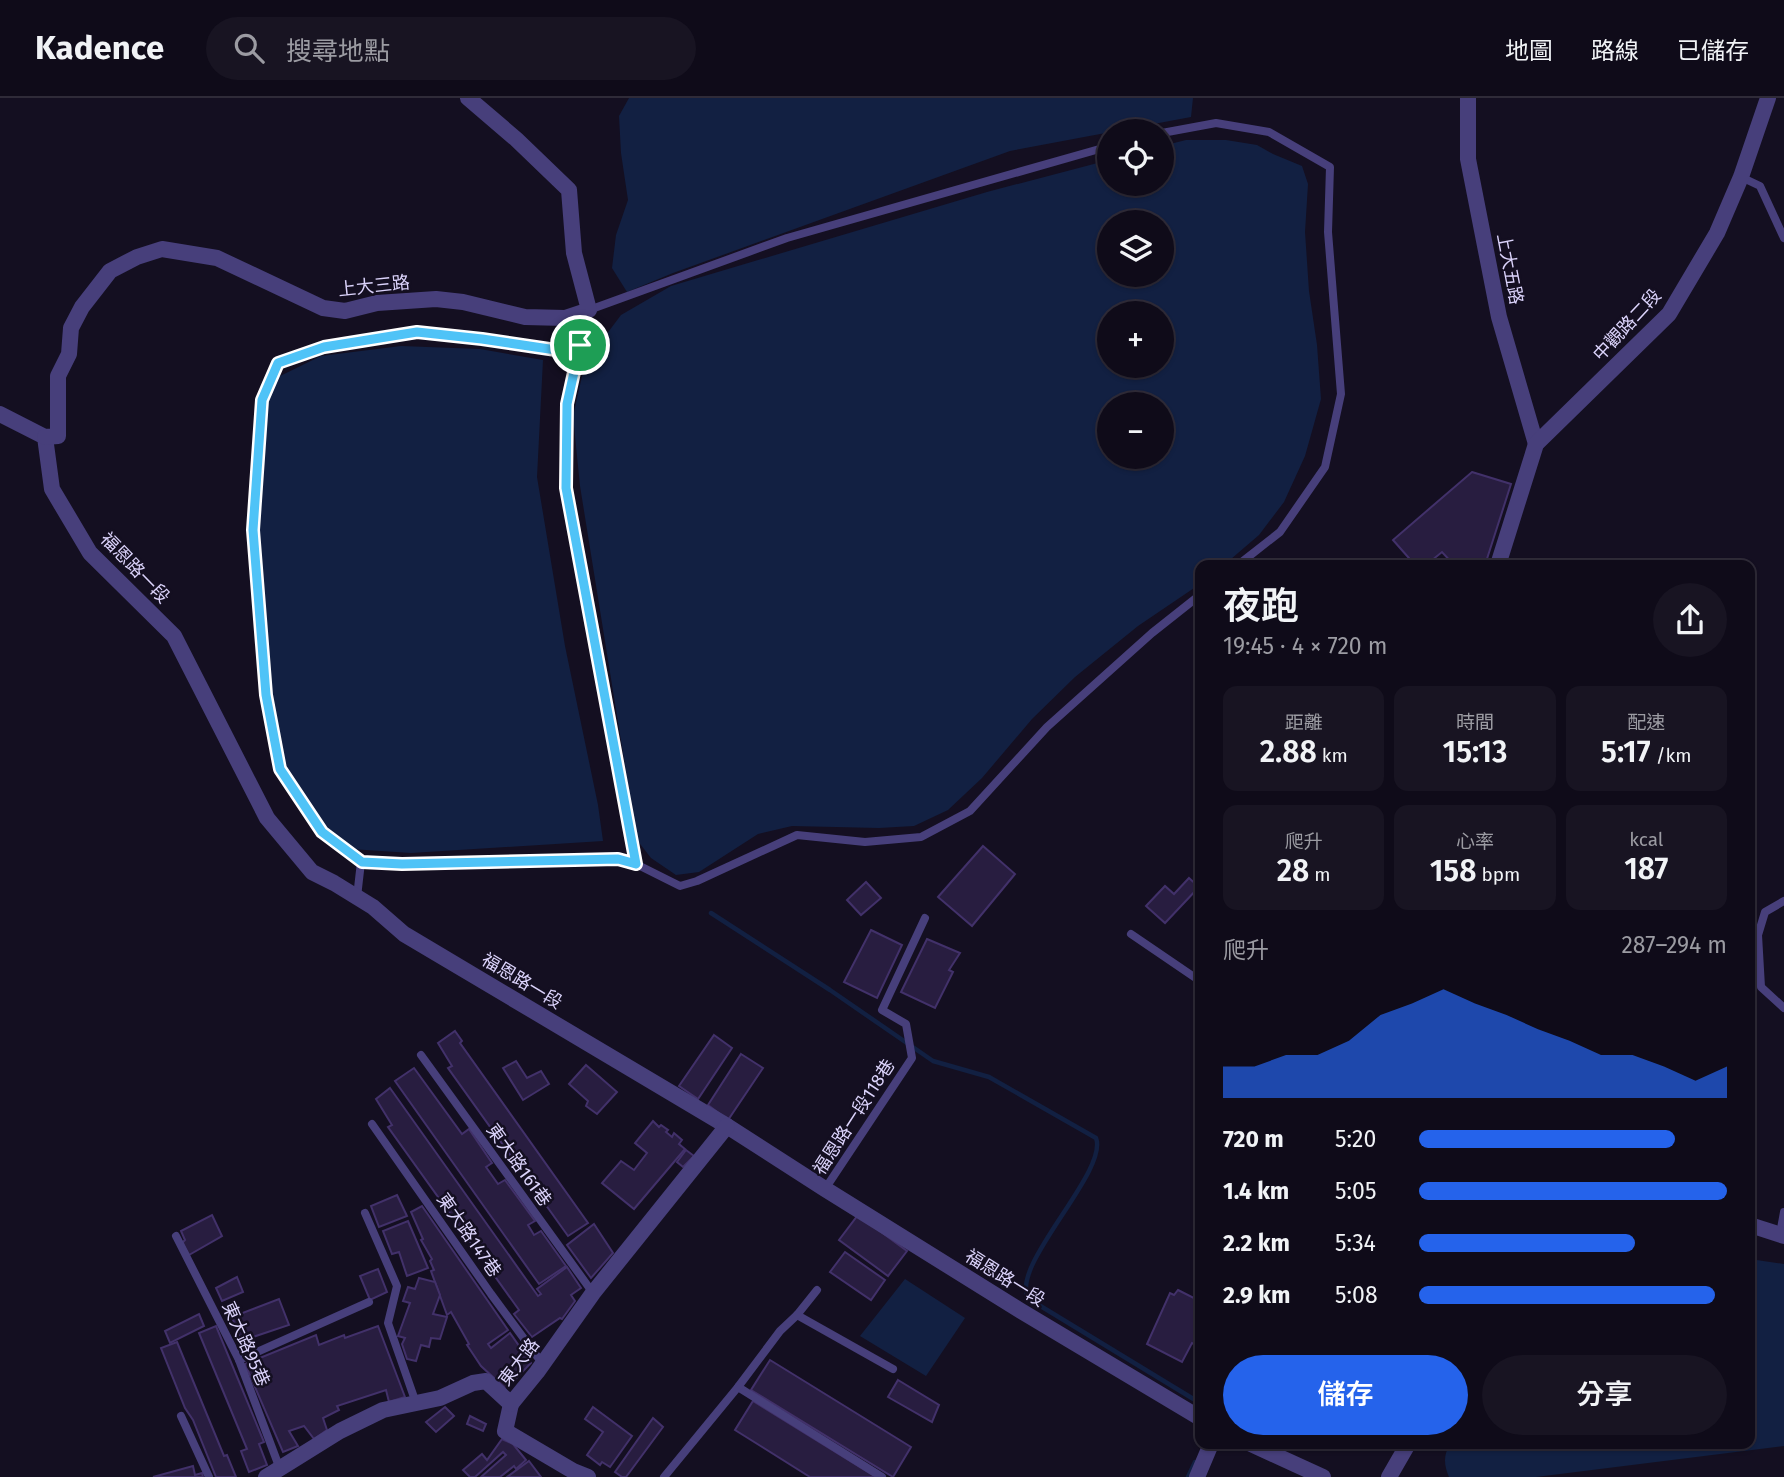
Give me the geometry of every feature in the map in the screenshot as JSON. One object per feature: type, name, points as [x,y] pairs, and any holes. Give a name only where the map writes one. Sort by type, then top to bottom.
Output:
[{"type":"street","points":[[468,98],[569,190],[574,253],[589,310]]},
{"type":"street","name":"上大五路","points":[[1468,98],[1468,159],[1499,317],[1536,444]]},
{"type":"street","name":"中觀路二段","points":[[1500,560],[1536,444],[1669,314],[1717,233],[1741,177],[1768,98]]},
{"type":"street","name":"上大三路","points":[[45,437],[58,436],[58,376],[69,354],[71,328],[82,307],[110,271],[162,248],[217,258],[323,308],[345,311],[377,303],[436,299],[463,302],[525,317],[565,318],[589,310]]},
{"type":"street","points":[[0,414],[45,437]]},
{"type":"street","name":"福恩路一段","points":[[45,437],[52,489],[90,553],[174,635],[267,818],[312,872],[373,907],[404,934],[727,1126],[1122,1373],[1195,1415]]},
{"type":"street","name":"東大路","points":[[273,1473],[340,1431],[383,1410],[440,1398],[473,1384],[486,1381],[512,1404],[593,1293],[727,1126]]},
{"type":"street","points":[[1755,1227],[1782,1235]]},
{"type":"street","points":[[512,1404],[505,1431],[588,1477]]},
{"type":"street","points":[[1197,1477],[1209,1449]]},
{"type":"street","points":[[1262,1449],[1323,1477]]},
{"type":"street","points":[[1389,1477],[1405,1449]]},
{"type":"lane","points":[[1174,130],[1216,123],[1269,132],[1330,167],[1328,232],[1341,394],[1325,467],[1280,532],[1244,560]]},
{"type":"lane","points":[[636,864],[566,488],[567,404],[589,310],[787,238],[1097,150]]},
{"type":"lane","points":[[1741,177],[1760,186],[1784,238]]},
{"type":"lane","points":[[580,345],[556,350],[417,332],[324,347],[278,363],[262,400],[253,530],[266,695],[280,769],[322,832],[362,862],[402,864],[618,859],[636,864],[680,886],[797,835],[865,842],[921,837],[970,811],[1047,727],[1152,633],[1195,599]]},
{"type":"lane","points":[[357,897],[362,862]]},
{"type":"lane","points":[[1784,901],[1765,912],[1758,935],[1761,987],[1784,1008]]},
{"type":"lane","name":"福恩路一段118巷","points":[[825,1189],[912,1058],[906,1024],[882,1010],[925,918]]},
{"type":"lane","points":[[1131,934],[1195,978]]},
{"type":"lane","name":"東大路161巷","points":[[421,1055],[593,1293]]},
{"type":"lane","name":"東大路147巷","points":[[372,1124],[542,1363]]},
{"type":"lane","points":[[1782,1235],[1784,1212]]},
{"type":"lane","points":[[365,1213],[397,1286],[388,1323],[416,1403]]},
{"type":"lane","name":"東大路95巷","points":[[176,1236],[239,1360],[273,1473]]},
{"type":"lane","points":[[664,1477],[780,1331],[817,1290]]},
{"type":"lane","points":[[239,1360],[369,1302]]},
{"type":"lane","points":[[797,1315],[893,1369]]},
{"type":"lane","points":[[738,1387],[882,1477]]},
{"type":"lane","points":[[181,1416],[209,1477]]},
{"type":"water","points":[[629,98],[1193,98],[1191,117],[1174,120],[1097,119],[1097,135],[1010,151],[627,292],[612,268],[616,235],[628,200],[619,116]]},
{"type":"water","points":[[1186,140],[1226,140],[1257,145],[1302,166],[1308,184],[1305,232],[1321,399],[1305,456],[1284,502],[1259,535],[1230,560],[1195,560],[1195,587],[1138,626],[1075,677],[1032,719],[982,778],[948,810],[914,826],[792,826],[758,834],[699,872],[676,875],[651,858],[637,840],[580,486],[573,416],[585,363],[621,315],[671,286],[987,192],[1097,163],[1097,196],[1174,196],[1174,143]]},
{"type":"water","points":[[401,346],[480,349],[543,360],[537,477],[565,646],[603,841],[411,853],[351,849],[314,831],[287,780],[269,726],[254,555],[258,417],[274,379],[321,356]]},
{"type":"water","points":[[1755,1260],[1784,1264],[1784,1446],[1536,1477],[1449,1477],[1448,1449],[1755,1449]]},
{"type":"water","points":[[905,1279],[965,1318],[926,1376],[860,1336]]},
{"type":"building","points":[[1472,472],[1511,484],[1487,560],[1449,560],[1442,552],[1432,560],[1411,560],[1393,540]]},
{"type":"building","points":[[983,846],[1015,874],[972,926],[938,897]]},
{"type":"building","points":[[1189,878],[1195,883],[1195,891],[1165,923],[1146,906],[1165,886],[1174,894]]},
{"type":"building","points":[[866,882],[881,898],[861,915],[847,900]]},
{"type":"building","points":[[871,930],[902,945],[877,998],[844,982]]},
{"type":"building","points":[[927,939],[960,953],[949,970],[953,972],[935,1008],[901,992]]},
{"type":"building","points":[[455,1031],[462,1041],[460,1043],[588,1223],[568,1236],[448,1068],[452,1066],[438,1043]]},
{"type":"building","points":[[714,1035],[732,1048],[698,1099],[679,1086]]},
{"type":"building","points":[[741,1054],[763,1068],[728,1120],[708,1105]]},
{"type":"building","points":[[516,1061],[527,1078],[541,1071],[549,1084],[523,1100],[503,1068]]},
{"type":"building","points":[[586,1065],[617,1092],[597,1114],[586,1106],[588,1101],[569,1084]]},
{"type":"building","points":[[414,1068],[462,1134],[469,1129],[492,1163],[486,1167],[498,1184],[505,1180],[535,1221],[528,1225],[534,1235],[541,1231],[566,1266],[539,1284],[395,1081]]},
{"type":"building","points":[[390,1088],[538,1296],[541,1294],[537,1289],[567,1267],[581,1288],[571,1295],[575,1301],[562,1319],[532,1337],[514,1314],[519,1310],[388,1127],[392,1125],[376,1099]]},
{"type":"building","points":[[653,1121],[668,1130],[666,1132],[672,1137],[674,1133],[682,1140],[679,1144],[685,1149],[634,1209],[602,1183],[621,1161],[634,1170],[647,1153],[635,1143]]},
{"type":"building","points":[[686,1150],[694,1156],[683,1167],[677,1162]]},
{"type":"building","points":[[397,1195],[407,1216],[379,1227],[371,1206]]},
{"type":"building","points":[[422,1206],[508,1330],[488,1344],[491,1348],[510,1333],[531,1363],[506,1389],[481,1366],[451,1312],[447,1315],[431,1271],[434,1270],[430,1261],[432,1259],[421,1240],[423,1239],[411,1212]]},
{"type":"building","points":[[212,1215],[222,1236],[189,1255],[182,1243],[185,1240],[181,1231]]},
{"type":"building","points":[[858,1215],[907,1251],[888,1276],[839,1240]]},
{"type":"building","points":[[408,1221],[428,1268],[407,1276],[399,1252],[392,1254],[383,1231]]},
{"type":"building","points":[[594,1224],[613,1253],[591,1278],[567,1245]]},
{"type":"building","points":[[845,1252],[885,1280],[871,1300],[830,1272]]},
{"type":"building","points":[[378,1269],[387,1292],[370,1300],[360,1276]]},
{"type":"building","points":[[237,1277],[243,1292],[222,1301],[216,1288]]},
{"type":"building","points":[[419,1278],[435,1282],[440,1295],[433,1314],[447,1317],[440,1339],[431,1338],[429,1347],[421,1345],[416,1361],[407,1359],[402,1344],[405,1338],[398,1336],[410,1303],[403,1301],[408,1287],[415,1289]]},
{"type":"building","points":[[1178,1290],[1195,1298],[1195,1344],[1192,1343],[1182,1362],[1147,1344],[1170,1293],[1174,1295]]},
{"type":"building","points":[[279,1299],[289,1325],[241,1341],[232,1317]]},
{"type":"building","points":[[199,1314],[204,1326],[170,1343],[165,1331]]},
{"type":"building","points":[[216,1326],[264,1442],[259,1444],[267,1465],[249,1472],[241,1451],[247,1449],[199,1333]]},
{"type":"building","points":[[378,1326],[405,1397],[389,1402],[386,1390],[337,1406],[339,1410],[323,1418],[327,1430],[314,1439],[304,1426],[289,1431],[298,1446],[283,1452],[245,1364],[316,1335],[319,1345]]},
{"type":"building","points":[[177,1342],[224,1456],[227,1455],[236,1477],[216,1477],[193,1420],[185,1408],[161,1348]]},
{"type":"building","points":[[770,1360],[911,1447],[893,1477],[751,1390]]},
{"type":"building","points":[[898,1380],[939,1405],[932,1422],[888,1397]]},
{"type":"building","points":[[753,1401],[876,1477],[810,1477],[735,1430]]},
{"type":"building","points":[[445,1407],[454,1416],[436,1432],[426,1422]]},
{"type":"building","points":[[593,1407],[632,1436],[610,1467],[602,1462],[600,1465],[587,1455],[603,1432],[585,1419]]},
{"type":"building","points":[[470,1416],[486,1424],[483,1431],[467,1424]]},
{"type":"building","points":[[653,1418],[663,1427],[626,1477],[622,1477],[615,1472]]},
{"type":"building","points":[[502,1439],[513,1444],[526,1460],[516,1469],[514,1466],[500,1477],[481,1477],[506,1455],[503,1452],[475,1477],[470,1477],[463,1470],[482,1454],[487,1460]]},
{"type":"building","points":[[529,1461],[541,1477],[507,1477]]},
{"type":"building","points":[[193,1466],[195,1475],[202,1473],[203,1477],[153,1477]]},
{"type":"waterway","points":[[711,913],[933,1061],[989,1077],[1096,1138],[1096,1153],[1088,1173],[1032,1266],[1026,1285],[1029,1299],[1195,1400]]},
{"type":"waterway","points":[[1188,1477],[1195,1462]]},
{"type":"route","points":[[417,332],[556,350],[580,345],[567,404],[566,488],[636,864],[618,859],[402,864],[362,862],[322,832],[280,769],[266,695],[253,530],[262,400],[278,363],[324,347],[417,332]]}]
